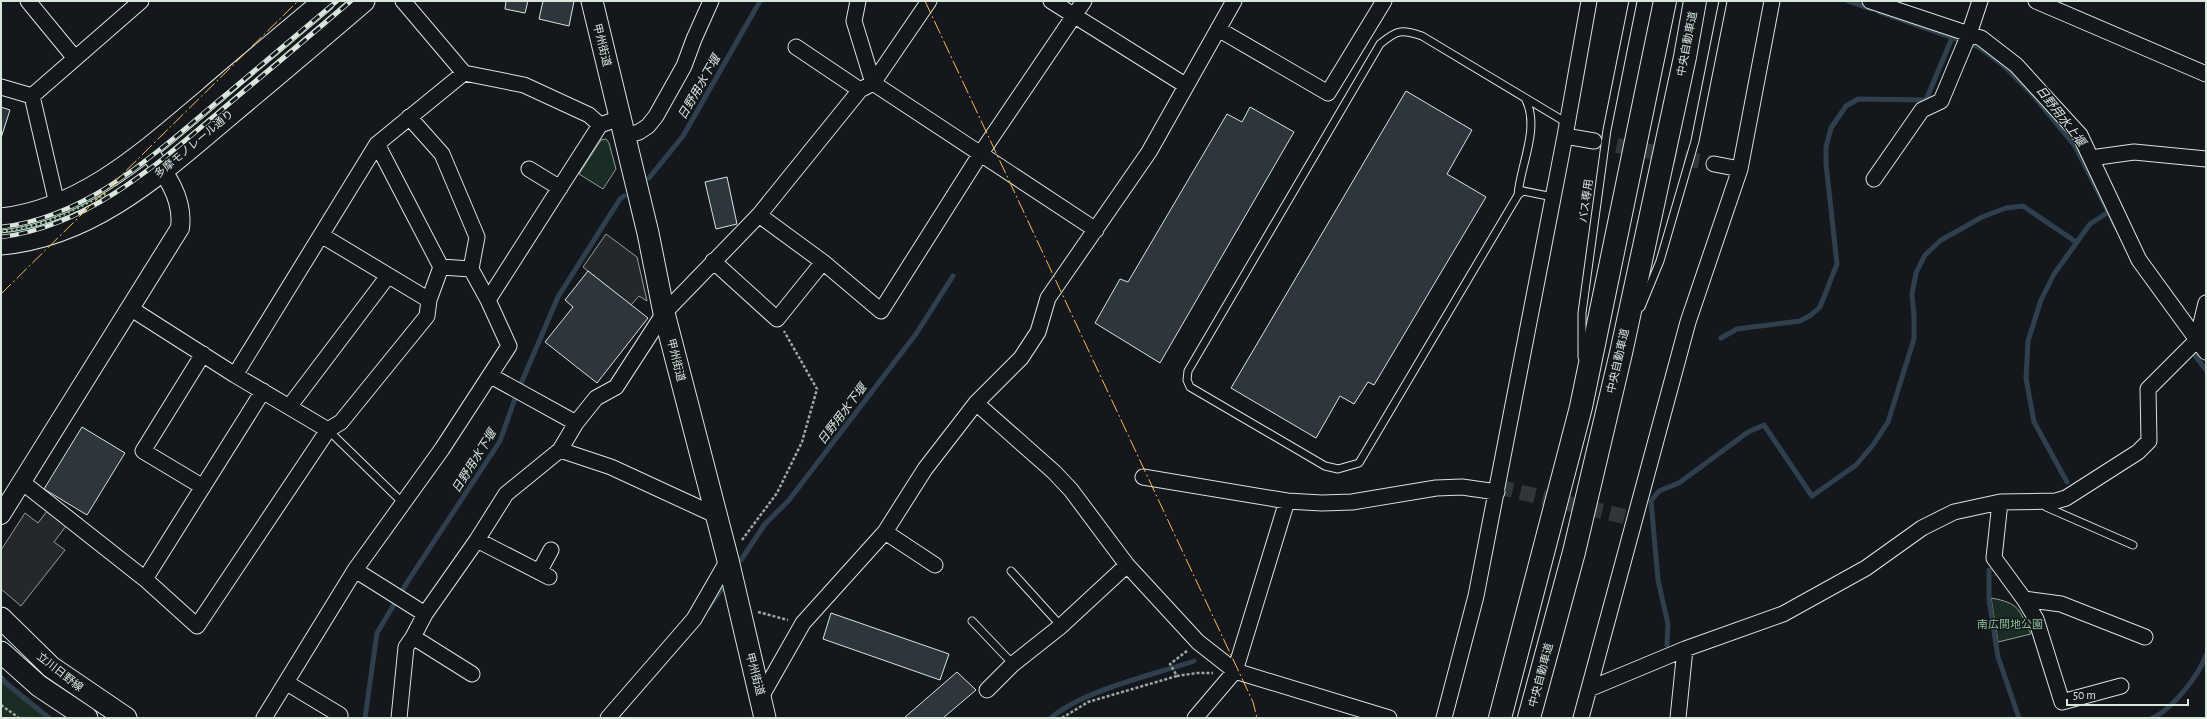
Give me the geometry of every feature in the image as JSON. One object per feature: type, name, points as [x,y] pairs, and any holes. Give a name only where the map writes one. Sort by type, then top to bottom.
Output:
[{"type":"highway","points":[[1500,718],[1581,407],[1666,1]]},
{"type":"highway","name":"中央自動車道","points":[[1529,718],[1574,552],[1621,352],[1696,1]]},
{"type":"main road","points":[[1,219],[36,212],[57,204],[103,182],[147,150],[324,1]]},
{"type":"main road","name":"多摩モノレール通り","points":[[1,244],[38,238],[64,230],[116,205],[163,171],[364,1]]},
{"type":"main road","name":"甲州街道","points":[[592,1],[664,313],[715,516],[728,560],[765,718]]},
{"type":"main road","name":"立川日野線","points":[[1,618],[51,667],[126,718]]},
{"type":"main road","name":"立川日野線","points":[[1,652],[39,686],[87,718]]},
{"type":"street","points":[[28,1],[74,57]]},
{"type":"street","points":[[32,96],[74,57],[141,1]]},
{"type":"street","points":[[403,1],[464,73],[524,85],[588,115],[600,125],[622,127],[639,132],[648,126],[656,116],[684,66],[711,1]]},
{"type":"street","points":[[858,1],[854,22],[867,86]]},
{"type":"street","points":[[399,718],[406,647],[425,614],[506,494],[560,450],[576,423],[596,398],[616,387],[664,313],[759,215],[867,86],[929,1]]},
{"type":"street","points":[[1051,1],[1185,86]]},
{"type":"street","points":[[759,215],[823,262],[881,311],[982,153],[1084,1]]},
{"type":"street","points":[[761,698],[803,623],[885,532],[925,469],[976,404],[1021,358],[1038,332],[1048,298],[1149,152],[1234,1]]},
{"type":"street","points":[[1218,29],[1328,93],[1384,1]]},
{"type":"street","points":[[1581,718],[1688,322],[1740,169],[1772,1]]},
{"type":"street","points":[[1870,1],[1967,40],[1981,38],[2016,65],[2080,135],[2139,260],[2198,346]]},
{"type":"street","points":[[1874,178],[1922,110],[1941,101],[1967,40],[1980,1]]},
{"type":"street","points":[[2036,1],[2206,74]]},
{"type":"street","points":[[1444,718],[1476,596],[1497,492],[1566,129],[1588,2]]},
{"type":"street","points":[[796,47],[867,86],[982,153],[1096,230]]},
{"type":"street","points":[[235,375],[377,144],[464,73]]},
{"type":"street","points":[[1,87],[32,96]]},
{"type":"street","points":[[32,96],[57,204]]},
{"type":"street","points":[[264,718],[287,683],[355,570],[491,376],[509,346],[488,300],[471,269],[476,236],[442,154],[409,117]]},
{"type":"street","points":[[488,300],[600,125]]},
{"type":"street","points":[[1566,129],[1594,141]]},
{"type":"street","points":[[22,482],[145,579],[197,626],[328,430],[341,422],[427,316],[429,300],[441,266],[377,144]]},
{"type":"street","points":[[1,515],[180,228],[182,216],[175,191],[163,171],[147,150]]},
{"type":"street","points":[[2091,158],[2134,152],[2206,159]]},
{"type":"street","points":[[1714,164],[1740,169]]},
{"type":"street","points":[[529,169],[560,188]]},
{"type":"street","points":[[322,235],[429,300]]},
{"type":"street","points":[[713,261],[777,319],[823,262]]},
{"type":"street","points":[[441,266],[471,269]]},
{"type":"street","points":[[289,407],[388,276]]},
{"type":"street","points":[[1589,689],[1685,649],[1782,614],[1866,568],[1922,528],[1954,512],[2000,502],[2056,501],[2066,498],[2138,452],[2149,441],[2148,389],[2198,346],[2206,303]]},
{"type":"street","points":[[130,308],[235,375],[328,430]]},
{"type":"street","points":[[203,354],[143,451],[203,486]]},
{"type":"street","points":[[491,376],[576,423]]},
{"type":"street","points":[[145,579],[263,391]]},
{"type":"street","points":[[976,404],[1054,472],[1071,490],[1127,565],[1198,642],[1235,671],[1389,718]]},
{"type":"street","points":[[560,450],[611,467],[715,516]]},
{"type":"street","points":[[1143,477],[1287,501],[1322,503],[1352,502],[1436,488],[1462,487],[1497,492]]},
{"type":"street","points":[[1195,718],[1235,671],[1287,501]]},
{"type":"street","points":[[2000,502],[1994,558],[2024,599],[2036,619],[2062,702],[2121,686]]},
{"type":"street","points":[[885,532],[935,565]]},
{"type":"street","points":[[476,540],[544,575],[551,550]]},
{"type":"street","points":[[608,718],[694,619],[728,560]]},
{"type":"street","points":[[987,690],[1013,664],[1061,626],[1127,565]]},
{"type":"street","points":[[355,570],[425,614]]},
{"type":"street","points":[[2024,599],[2061,604],[2145,637]]},
{"type":"street","points":[[413,637],[472,674]]},
{"type":"street","points":[[1678,718],[1685,649]]},
{"type":"street","points":[[287,683],[340,715]]},
{"type":"lane","name":"バス専用","points":[[1581,407],[1582,313],[1607,130],[1633,1]]},
{"type":"lane","points":[[1621,352],[1660,261],[1695,141],[1723,1]]},
{"type":"lane","points":[[1553,197],[1523,192],[1518,196],[1359,464],[1338,469],[1325,466],[1190,387],[1187,380],[1188,371],[1380,44],[1392,34],[1404,30],[1422,36],[1526,100],[1566,129]]},
{"type":"lane","points":[[1518,196],[1519,181],[1531,130],[1531,109],[1526,100]]},
{"type":"lane","points":[[328,430],[403,503]]},
{"type":"lane","points":[[2045,501],[2046,507],[2133,545]]},
{"type":"lane","points":[[1011,571],[1061,626]]},
{"type":"lane","points":[[972,621],[1013,664]]},
{"type":"path","points":[[728,560],[777,493],[802,442],[817,389],[777,319]]},
{"type":"path","points":[[738,607],[803,623]]},
{"type":"path","points":[[1176,674],[1170,664],[1198,642]]},
{"type":"path","points":[[1062,718],[1088,702],[1176,674],[1235,671]]},
{"type":"path","points":[[1,705],[19,718]]},
{"type":"green space","points":[[606,139],[609,143],[616,169],[603,189],[579,174],[601,140]]},
{"type":"green space","name":"南広間地公園","points":[[1991,598],[2008,602],[2013,605],[2021,613],[2031,634],[1998,642]]},
{"type":"green space","points":[[1,675],[21,698],[48,718],[1,718]]},
{"type":"shaded area","points":[[606,234],[637,257],[647,301],[639,296],[631,305],[583,267]]},
{"type":"shaded area","points":[[47,511],[66,526],[54,542],[65,550],[21,606],[1,589],[1,550],[25,513],[38,523]]},
{"type":"building","points":[[506,1],[528,1],[525,13],[505,9]]},
{"type":"building","points":[[543,1],[574,1],[569,26],[539,19]]},
{"type":"building","points":[[1406,91],[1472,130],[1447,174],[1486,197],[1374,385],[1368,382],[1354,404],[1340,396],[1316,438],[1231,388]]},
{"type":"building","points":[[1,107],[10,110],[1,138]]},
{"type":"building","points":[[1250,107],[1294,132],[1160,363],[1095,323],[1120,279],[1128,282],[1227,114],[1242,122]]},
{"type":"building","points":[[727,177],[737,224],[716,229],[705,182]]},
{"type":"building","points":[[588,271],[648,318],[597,383],[545,342],[573,307],[565,300]]},
{"type":"building","points":[[82,427],[125,453],[87,515],[44,489]]},
{"type":"building","points":[[831,613],[949,654],[940,680],[823,639]]},
{"type":"building","points":[[957,672],[976,690],[943,718],[904,718]]},
{"type":"waterway","name":"日野用水下堰","points":[[649,178],[683,136],[760,1]]},
{"type":"waterway","name":"日野用水上堰","points":[[1848,1],[1871,9]]},
{"type":"waterway","name":"日野用水上堰","points":[[1879,12],[1979,47],[2004,66],[2033,95],[2075,146],[2116,227]]},
{"type":"waterway","points":[[1721,338],[1737,329],[1800,321],[1811,315],[1820,307],[1837,264],[1826,164],[1826,147],[1831,128],[1846,106],[1858,99],[1926,100],[1952,38]]},
{"type":"waterway","name":"日野用水下堰","points":[[365,718],[377,633],[408,581],[500,441],[517,393],[558,297],[620,199],[624,196]]},
{"type":"waterway","points":[[1667,645],[1668,624],[1658,580],[1651,501],[1659,491],[1679,483],[1748,432],[1764,425],[1812,496],[1856,465],[1873,445],[1888,422],[1914,339],[1912,294],[1916,273],[1925,255],[1941,240],[1982,217],[2006,208],[2023,206],[2076,242]]},
{"type":"waterway","points":[[2067,482],[2034,422],[2026,378],[2028,341],[2041,300],[2054,274],[2090,224],[2107,213]]},
{"type":"waterway","name":"日野用水下堰","points":[[741,560],[765,524],[789,500],[916,334],[953,276]]},
{"type":"waterway","name":"日野用水上堰","points":[[2191,350],[2206,370]]},
{"type":"waterway","points":[[1989,570],[1989,600],[1998,657],[2019,718]]},
{"type":"waterway","name":"日野用水下堰","points":[[708,608],[721,590]]},
{"type":"waterway","name":"日野用水上堰","points":[[2152,718],[2168,708],[2184,691],[2191,682],[2206,655]]},
{"type":"waterway","points":[[1051,718],[1065,708],[1100,691],[1194,661]]},
{"type":"waterway","points":[[1,679],[49,718]]},
{"type":"tunnel","points":[[1594,141],[1714,164]]},
{"type":"tunnel","points":[[1498,487],[1635,519]]},
{"type":"railway","points":[[1,227],[32,221],[62,211],[91,197],[118,180],[170,142],[337,1]]},
{"type":"railway","points":[[1,237],[34,230],[66,219],[96,205],[124,187],[179,146],[351,1]]},
{"type":"hedge","points":[[1,232],[29,227],[56,218],[107,193]]},
{"type":"power","points":[[1,294],[298,1]]},
{"type":"power","points":[[925,1],[1253,702],[1257,718]]}]
